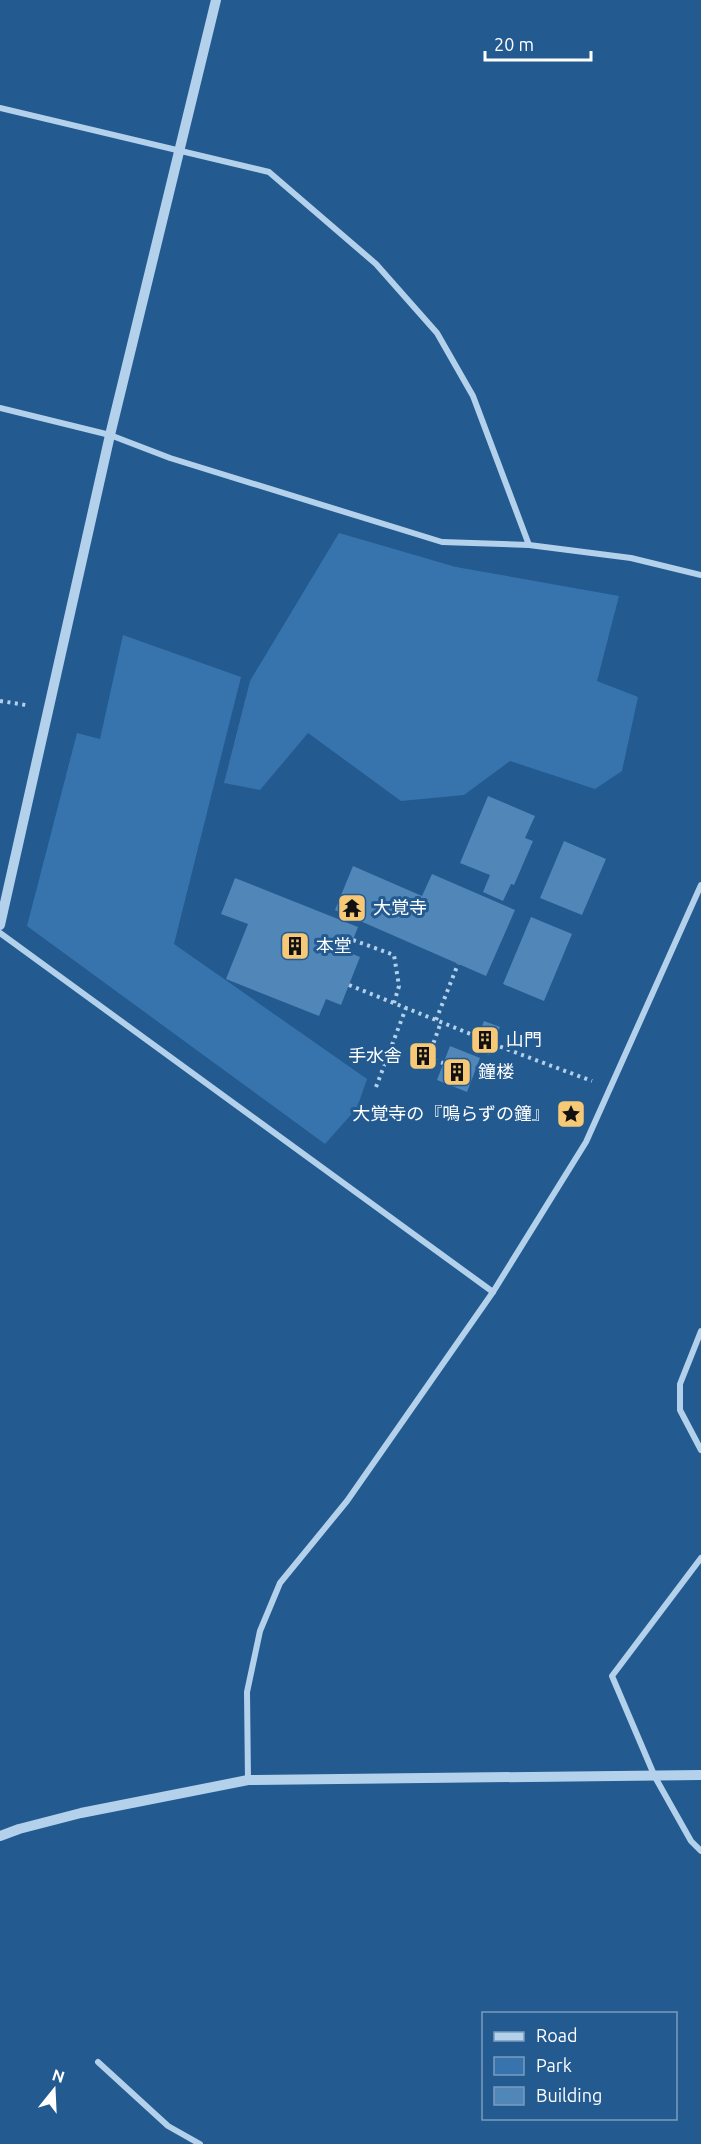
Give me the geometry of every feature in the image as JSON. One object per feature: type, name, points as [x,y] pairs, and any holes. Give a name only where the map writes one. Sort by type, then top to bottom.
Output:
[{"type":"street","points":[[0,925],[110,435],[216,0]]},
{"type":"street","points":[[0,108],[269,172],[384,272],[437,333],[473,396],[529,545]]},
{"type":"street","points":[[0,408],[110,435],[170,458],[442,542],[529,545],[631,558],[701,575]]},
{"type":"street","points":[[248,1780],[247,1692],[260,1631],[280,1582],[347,1501],[493,1292],[586,1142],[701,885]]},
{"type":"street","points":[[0,933],[493,1292]]},
{"type":"street","points":[[701,1331],[680,1384],[680,1410],[701,1450]]},
{"type":"street","points":[[701,1558],[612,1676],[654,1777],[691,1841],[701,1851]]},
{"type":"street","points":[[0,1836],[81,1813],[248,1780],[701,1775]]},
{"type":"street","points":[[98,2062],[168,2126],[200,2144]]},
{"type":"path","points":[[353,940],[394,955],[399,986],[394,1003]]},
{"type":"path","points":[[431,1050],[458,964]]},
{"type":"path","points":[[350,985],[478,1037]]},
{"type":"path","points":[[376,1087],[406,1008]]},
{"type":"path","points":[[493,1044],[609,1088]]},
{"type":"path","points":[[434,1060],[443,1063]]},
{"type":"green space","points":[[339,533],[456,567],[619,596],[597,681],[638,697],[622,771],[595,789],[510,761],[464,795],[401,801],[308,733],[260,790],[224,783],[250,681]]},
{"type":"green space","points":[[123,635],[241,677],[174,944],[367,1079],[357,1108],[325,1144],[27,926],[77,733],[100,739]]},
{"type":"building","points":[[488,796],[535,816],[525,838],[533,841],[514,885],[511,884],[503,901],[483,892],[490,875],[460,863]]},
{"type":"building","points":[[564,841],[606,859],[582,915],[540,898]]},
{"type":"building","points":[[353,866],[422,896],[432,874],[515,910],[486,976],[335,910]]},
{"type":"building","name":"本堂","points":[[235,878],[358,927],[348,952],[360,957],[341,1005],[326,999],[319,1016],[226,979],[248,924],[221,914]]},
{"type":"building","points":[[531,917],[572,934],[544,1001],[503,984]]},
{"type":"building","name":"山門","points":[[484,1021],[500,1027],[489,1055],[473,1049]]},
{"type":"building","name":"手水舎","points":[[416,1045],[436,1052],[430,1069],[410,1061]]},
{"type":"building","name":"鐘楼","points":[[450,1046],[480,1058],[467,1092],[437,1080]]},
{"type":"place","name":"大覚寺","points":[[352,908]]},
{"type":"place","name":"本堂","points":[[295,946]]},
{"type":"place","name":"山門","points":[[485,1040]]},
{"type":"place","name":"手水舎","points":[[423,1056]]},
{"type":"place","name":"鐘楼","points":[[457,1072]]},
{"type":"place","name":"大覚寺の『鳴らずの鐘』","points":[[571,1114]]}]
